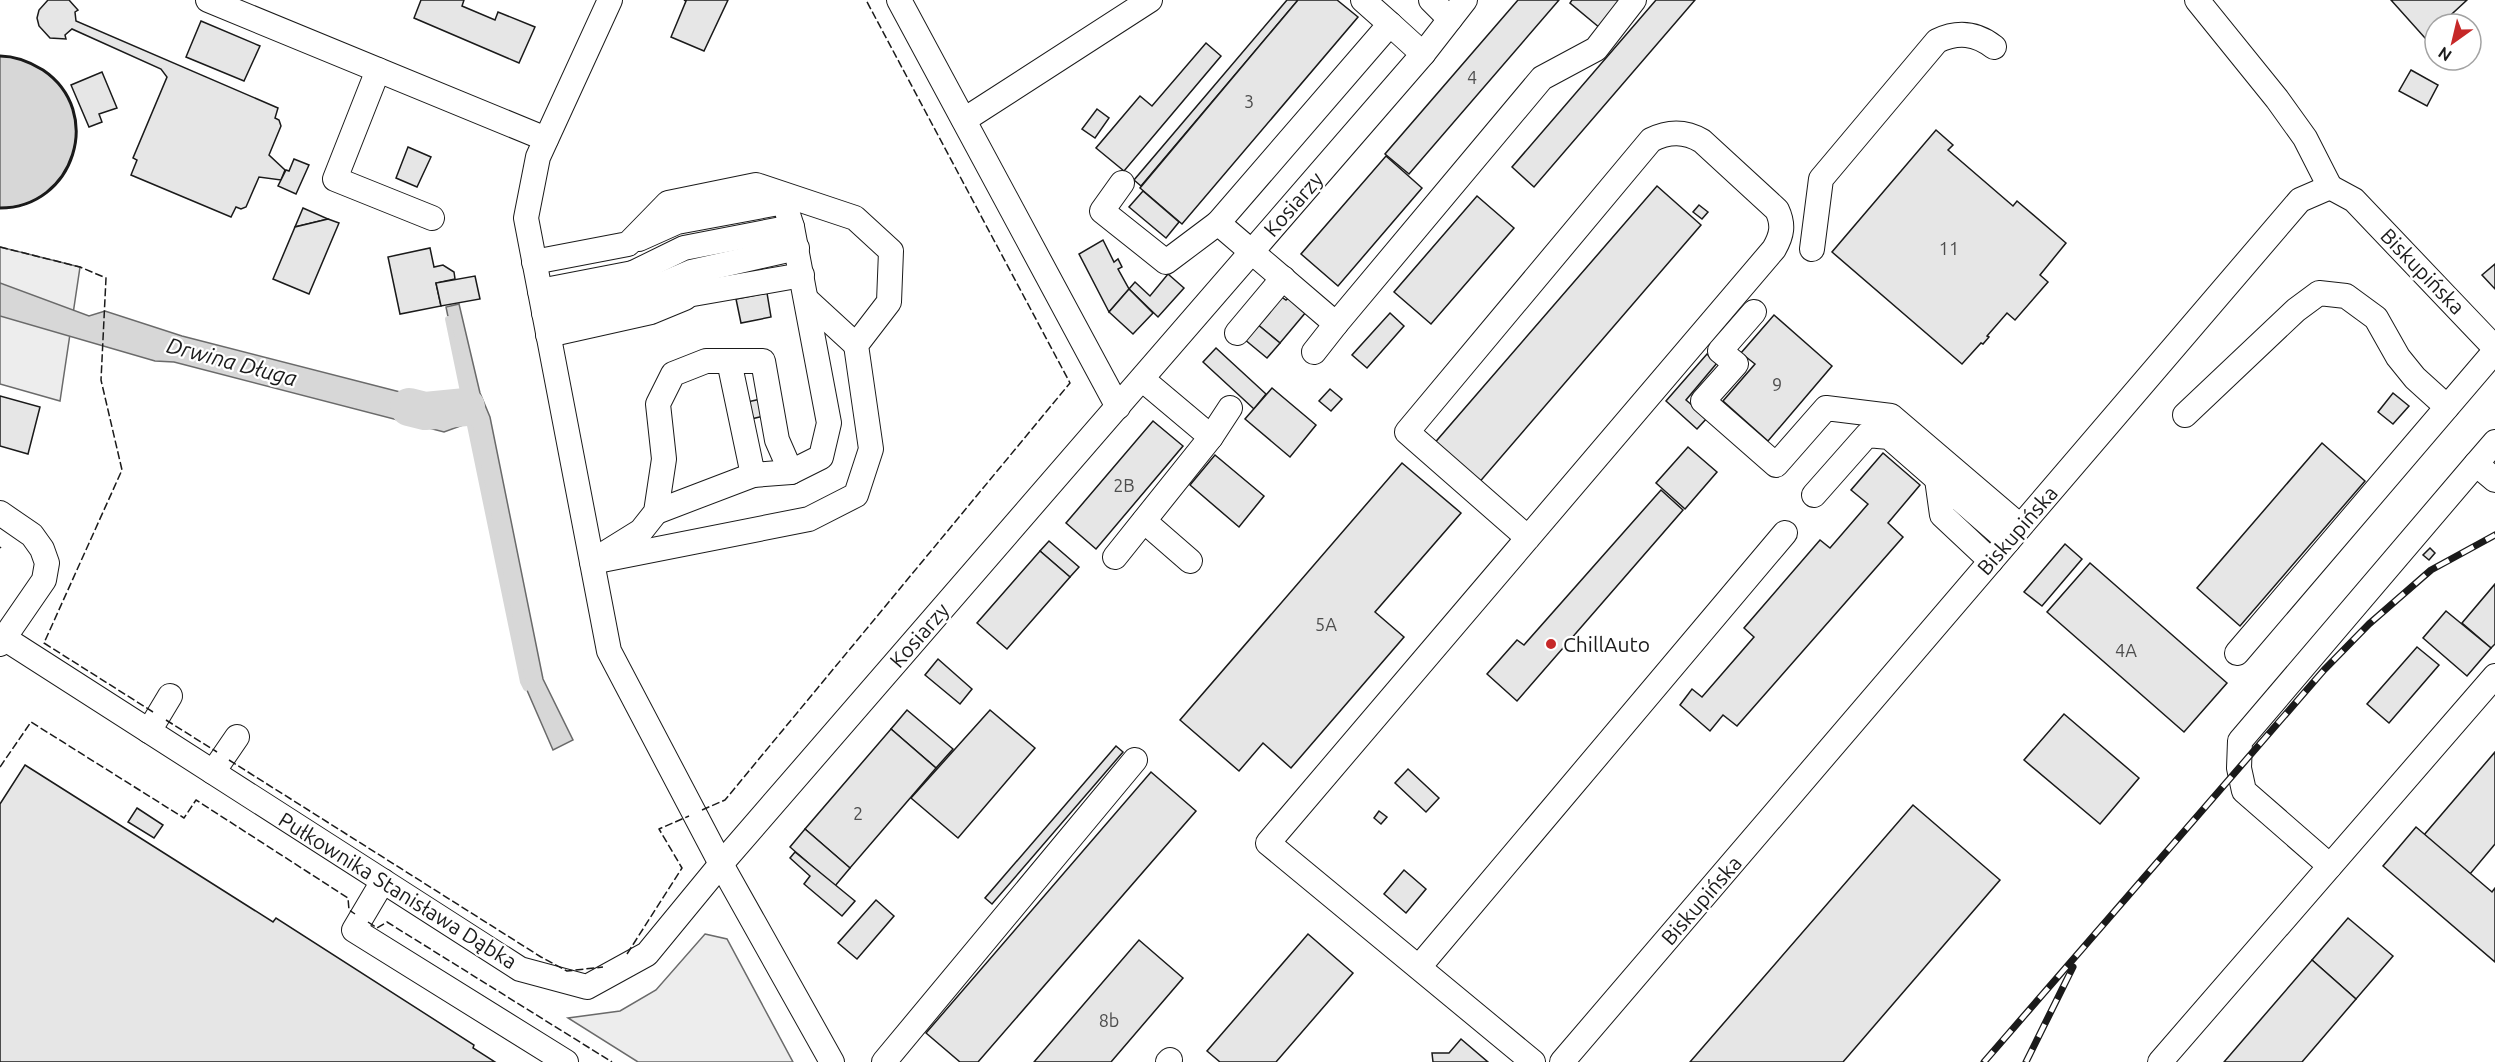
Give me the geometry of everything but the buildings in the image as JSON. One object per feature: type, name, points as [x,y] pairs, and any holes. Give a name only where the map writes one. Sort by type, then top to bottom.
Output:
[{"type":"street","points":[[208,0],[546,139]]},
{"type":"street","points":[[610,0],[538,157],[526,218],[609,651],[721,864],[832,1062]]},
{"type":"street","points":[[899,0],[1118,407]]},
{"type":"street","points":[[964,120],[1150,0]]},
{"type":"street","points":[[1363,0],[1423,54]]},
{"type":"street","points":[[1431,0],[1450,19]]},
{"type":"street","name":"Kosiarzy","points":[[721,864],[1423,54],[1465,0]]},
{"type":"street","points":[[1314,352],[1542,78],[1596,49],[1634,0]]},
{"type":"street","points":[[2197,0],[2277,99],[2305,138],[2330,187]]},
{"type":"street","points":[[1122,183],[1102,211],[1166,262],[1218,223],[1390,24]]},
{"type":"street","points":[[1812,249],[1821,178],[1937,41],[1949,35],[1967,34],[1983,38],[1994,47]]},
{"type":"street","points":[[378,70],[335,179],[432,218]]},
{"type":"street","points":[[1528,538],[1407,432],[1651,140],[1663,134],[1690,135],[1702,141],[1777,210],[1782,220],[1779,240],[1774,249],[1528,538],[1268,843],[1533,1062]]},
{"type":"street","points":[[628,244],[668,202],[756,185],[855,218],[891,251],[889,302],[856,345]]},
{"type":"street","points":[[656,512],[753,475],[791,472],[821,458],[829,423],[795,238],[784,202],[756,185]]},
{"type":"street","name":"Biskupińska","points":[[1562,1062],[2300,200],[2330,187],[2354,200],[2495,350]]},
{"type":"street","points":[[534,262],[628,244],[677,222],[784,202]]},
{"type":"street","points":[[638,283],[656,246],[677,222]]},
{"type":"street","points":[[1218,223],[1336,324]]},
{"type":"street","points":[[628,244],[684,248],[795,238]]},
{"type":"street","points":[[544,313],[651,312],[692,283],[795,238]]},
{"type":"street","points":[[638,283],[684,248]]},
{"type":"street","points":[[544,313],[638,283],[692,283],[802,275]]},
{"type":"street","points":[[1237,333],[1283,278]]},
{"type":"street","points":[[2185,415],[2296,310],[2319,293],[2346,296],[2376,318],[2398,357],[2415,378],[2447,407]]},
{"type":"street","points":[[592,562],[809,519],[856,495],[871,448],[856,345],[807,300]]},
{"type":"street","points":[[1754,312],[1720,351],[1736,364],[1703,401],[1776,465],[1826,408],[1891,416],[2014,534]]},
{"type":"street","points":[[2237,652],[2495,350]]},
{"type":"street","points":[[592,562],[641,531],[656,512],[664,459],[658,405],[673,374],[706,361],[763,361],[777,440],[791,472]]},
{"type":"street","points":[[729,362],[753,475]]},
{"type":"street","points":[[1142,379],[1211,437]]},
{"type":"street","points":[[1115,558],[1211,437],[1230,408]]},
{"type":"street","points":[[1814,495],[1867,435],[1889,437],[1937,479],[2014,534]]},
{"type":"street","points":[[2330,866],[2244,792],[2239,768],[2240,741],[2495,442]]},
{"type":"street","points":[[2476,464],[2495,480]]},
{"type":"street","points":[[1937,479],[1941,515],[1991,561]]},
{"type":"street","name":"Pułkownika Stanisława Dąbka","points":[[0,513],[32,535],[42,549],[47,563],[39,588],[2,641],[213,772],[520,969],[587,987],[647,954],[721,864]]},
{"type":"street","points":[[1144,521],[1190,561]]},
{"type":"street","points":[[1419,967],[1785,533]]},
{"type":"street","points":[[2160,1062],[2495,676]]},
{"type":"street","points":[[149,732],[170,696]]},
{"type":"street","points":[[213,772],[237,736]]},
{"type":"street","points":[[884,1062],[1135,760]]},
{"type":"street","points":[[383,881],[354,930],[566,1062]]},
{"type":"shaded area","points":[[0,247],[80,267],[60,401],[0,384]]},
{"type":"shaded area","points":[[705,934],[727,939],[793,1062],[638,1062],[568,1018],[620,1011],[656,990]]},
{"type":"water","points":[[0,56],[17,58],[33,64],[62,88],[73,109],[76,132],[72,155],[62,175],[47,192],[26,204],[0,208]]},
{"type":"water","points":[[0,283],[89,316],[105,311],[182,336],[443,403],[459,408],[463,425],[444,432],[174,362],[155,361],[0,316]]},
{"type":"water","points":[[459,304],[480,393],[490,417],[543,679],[573,740],[553,750],[523,681],[446,307]]},
{"type":"waterway","points":[[448,319],[526,688]]},
{"type":"waterway","name":"Drwina Długa","points":[[409,407],[425,411],[466,407]]},
{"type":"railway","points":[[1984,1062],[2324,670],[2369,624],[2431,570],[2495,535]]},
{"type":"railway","points":[[2026,1062],[2073,967]]},
{"type":"fence","points":[[702,810],[725,800],[1070,383],[866,0]]},
{"type":"fence","points":[[0,247],[80,267],[106,278],[101,380],[122,470],[44,643],[153,712]]},
{"type":"fence","points":[[166,720],[217,752]]},
{"type":"fence","points":[[0,767],[31,722],[184,818],[196,800],[348,898],[349,910],[355,914]]},
{"type":"fence","points":[[229,760],[541,957],[567,971],[603,967]]},
{"type":"fence","points":[[627,954],[682,868],[659,829],[689,816]]},
{"type":"fence","points":[[368,922],[377,928],[387,922],[612,1062]]},
{"type":"wall","points":[[0,56],[17,58],[33,64],[62,88],[73,109],[76,132],[72,155],[62,175],[47,192],[26,204],[0,208]]},
{"type":"place","name":"ChillAuto","points":[[1551,644]]}]
